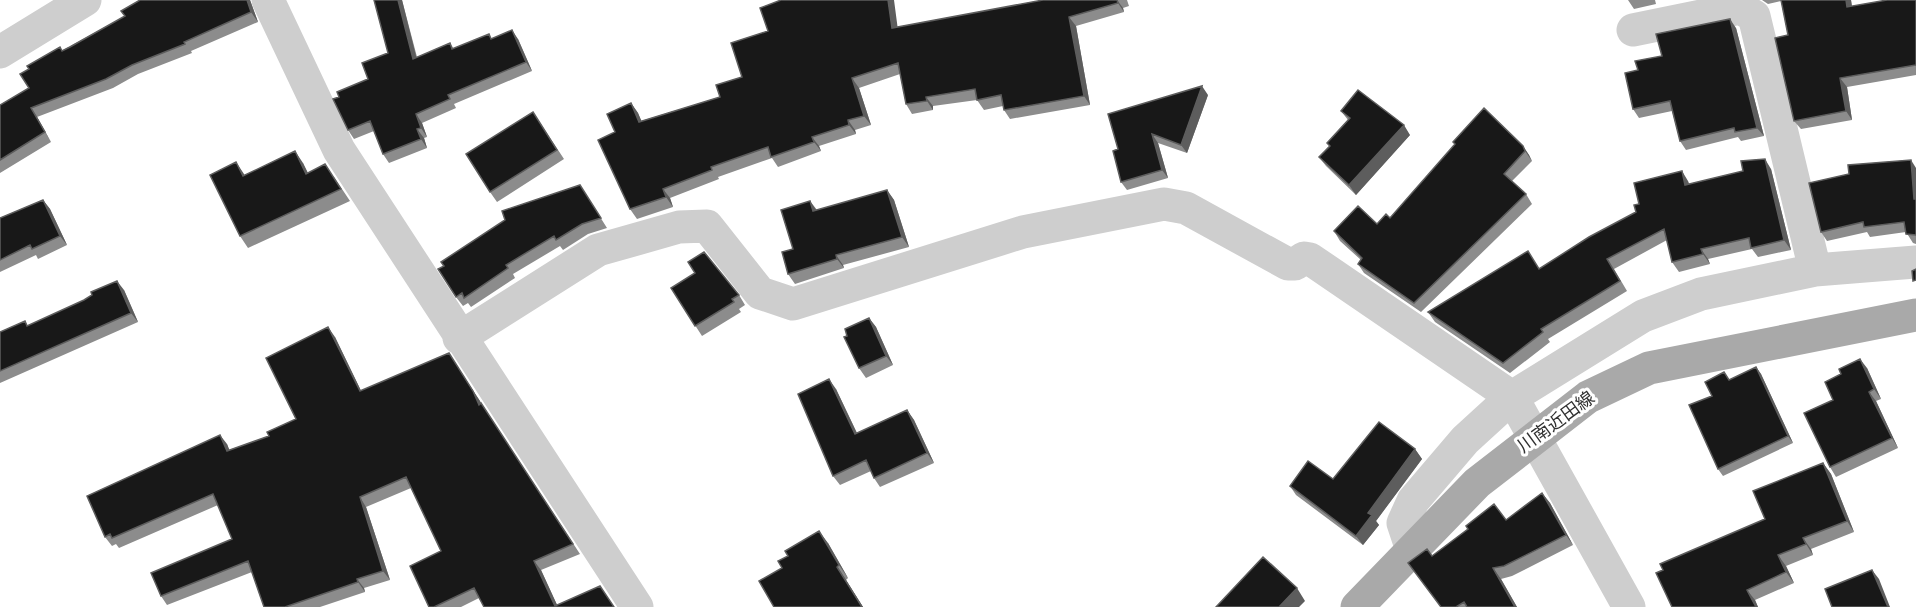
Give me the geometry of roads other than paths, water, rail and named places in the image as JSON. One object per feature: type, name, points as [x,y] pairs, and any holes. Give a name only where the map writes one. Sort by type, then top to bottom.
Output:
[{"type":"main road","name":"川南近田線","points":[[1357,607],[1477,483],[1535,435],[1588,396],[1649,368],[1916,315]]},
{"type":"street","points":[[0,52],[85,0]]},
{"type":"street","points":[[268,0],[339,150],[459,338],[637,607]]},
{"type":"street","points":[[1633,30],[1740,8],[1754,16],[1815,270]]},
{"type":"street","points":[[459,338],[598,250],[679,227],[707,226],[760,293],[793,303],[1023,232],[1164,204],[1186,208],[1288,264],[1295,264],[1304,258],[1310,259],[1512,397],[1629,607]]},
{"type":"street","points":[[1412,550],[1403,523],[1413,501],[1465,440],[1512,397],[1643,316],[1674,302],[1815,270],[1916,262]]}]
